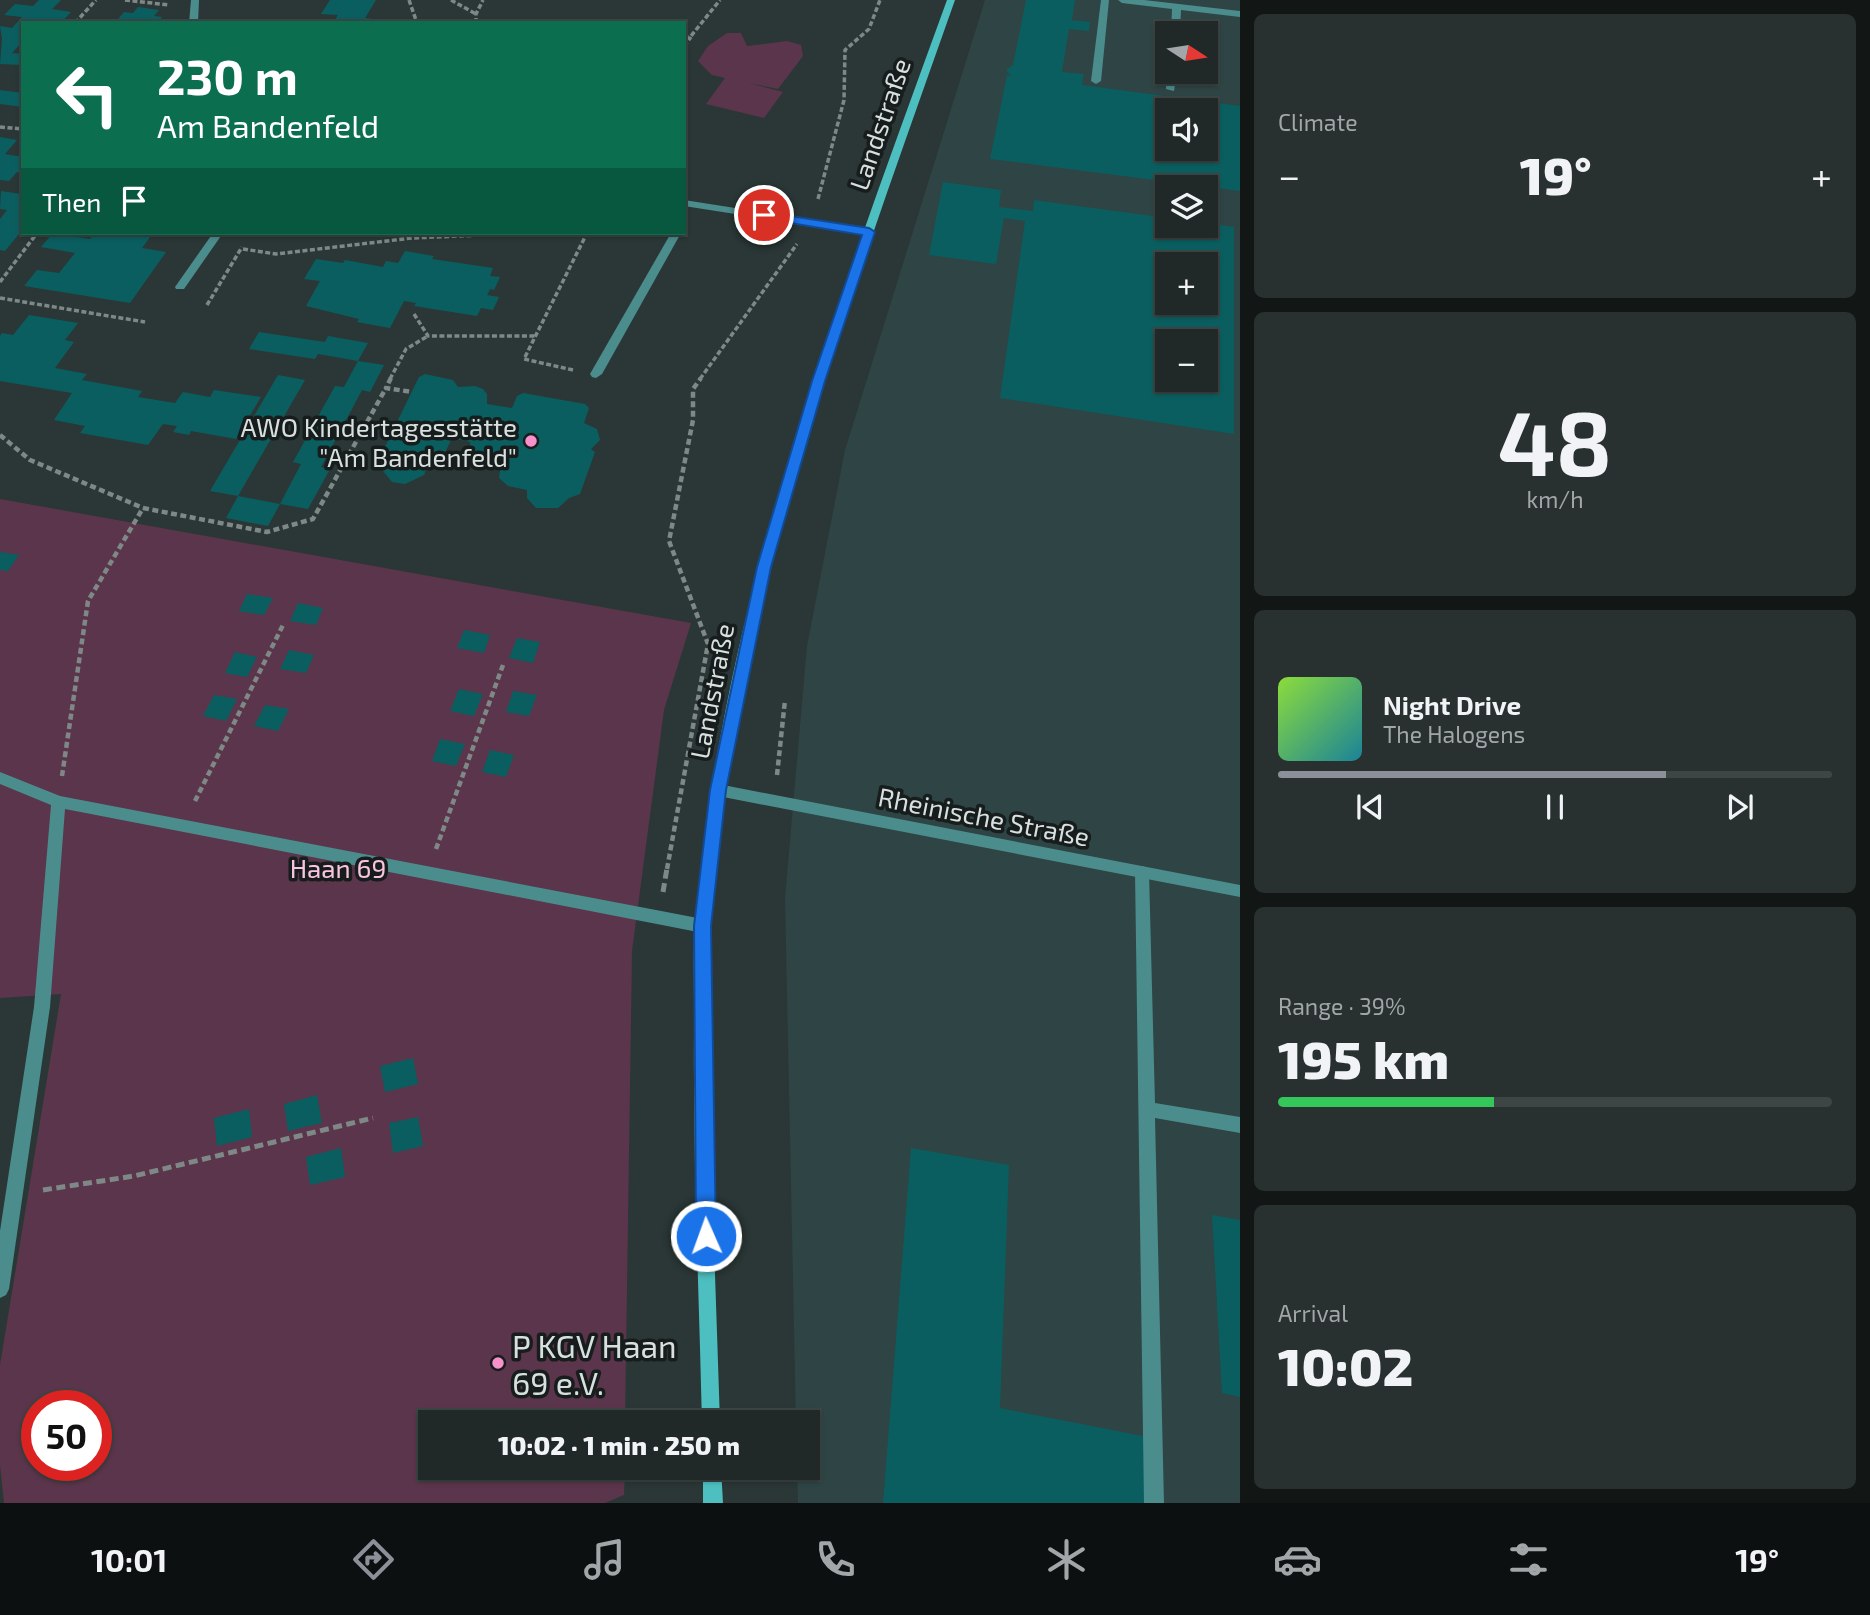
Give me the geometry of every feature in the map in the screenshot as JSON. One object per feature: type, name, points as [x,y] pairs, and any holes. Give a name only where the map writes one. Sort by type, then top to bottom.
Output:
[{"type":"main road","name":"Landstraße","points":[[711,1410],[702,1103],[703,926],[718,790],[764,567],[818,381],[951,0]]},
{"type":"main road","points":[[712,1480],[713,1503]]},
{"type":"street","points":[[1096,81],[1105,0]]},
{"type":"street","points":[[1122,0],[1240,14]]},
{"type":"street","points":[[1176,21],[1177,6]]},
{"type":"street","points":[[1171,84],[1171,89]]},
{"type":"street","points":[[688,203],[869,232]]},
{"type":"street","points":[[180,287],[217,235]]},
{"type":"street","points":[[596,374],[675,235]]},
{"type":"street","points":[[0,778],[58,802],[703,926]]},
{"type":"street","name":"Rheinische Straße","points":[[718,790],[1240,891]]},
{"type":"street","points":[[0,1289],[42,1007],[58,802]]},
{"type":"street","points":[[1142,872],[1154,1503]]},
{"type":"street","points":[[1146,1109],[1240,1125]]},
{"type":"path","points":[[77,21],[96,0]]},
{"type":"path","points":[[125,0],[194,4]]},
{"type":"path","points":[[409,0],[416,21]]},
{"type":"path","points":[[451,0],[476,14]]},
{"type":"path","points":[[476,21],[476,14],[483,0]]},
{"type":"path","points":[[686,43],[720,0]]},
{"type":"path","points":[[658,917],[708,644],[669,541],[694,420],[693,389],[812,223],[844,100],[845,50],[869,29],[880,0]]},
{"type":"path","points":[[686,37],[691,36]]},
{"type":"path","points":[[0,127],[21,129]]},
{"type":"path","points":[[0,282],[35,235]]},
{"type":"path","points":[[243,249],[276,254],[412,238],[483,235]]},
{"type":"path","points":[[586,235],[524,359],[596,374]]},
{"type":"path","points":[[0,298],[145,322]]},
{"type":"path","points":[[414,314],[428,337]]},
{"type":"path","points":[[0,435],[30,460],[143,508],[267,531],[313,519],[406,349],[428,337],[536,336]]},
{"type":"path","points":[[386,388],[412,392]]},
{"type":"path","points":[[58,802],[88,601],[143,508]]},
{"type":"path","points":[[182,827],[283,625]]},
{"type":"path","points":[[427,873],[503,665]]},
{"type":"path","points":[[774,801],[785,700]]},
{"type":"path","points":[[14,1195],[134,1176],[373,1118]]},
{"type":"shaded area","points":[[985,0],[1240,0],[1240,1503],[798,1503],[797,1480],[820,1480],[820,1410],[796,1410],[785,898],[807,646],[845,450]]},
{"type":"green space","points":[[727,33],[741,33],[747,46],[787,41],[801,45],[803,56],[778,89],[749,83],[783,92],[764,118],[706,104],[725,78],[712,75],[698,61],[708,46]]},
{"type":"green space","name":"Haan 69","points":[[0,499],[691,623],[664,710],[632,951],[625,1410],[418,1410],[418,1480],[625,1480],[624,1495],[605,1503],[4,1503],[0,1465],[0,1365],[61,994],[0,998]]},
{"type":"building","points":[[39,0],[61,0],[52,9],[71,12],[63,21],[21,21],[21,43],[12,53],[21,54],[21,65],[0,64],[0,26],[12,28],[22,17],[4,15],[15,4],[33,6]]},
{"type":"building","points":[[330,0],[376,0],[365,18],[380,20],[334,21],[338,15],[321,14]]},
{"type":"building","points":[[1026,0],[1075,0],[1072,20],[1090,22],[1089,31],[1069,29],[1062,72],[1084,74],[1082,85],[1180,98],[1155,98],[1155,161],[1218,161],[1218,103],[1240,106],[1240,191],[1218,188],[1218,175],[1155,175],[1155,180],[990,159],[1007,75],[1012,76],[1006,70],[1013,65]]},
{"type":"building","points":[[138,7],[159,10],[154,16],[162,17],[159,21],[117,21],[124,12],[133,13]]},
{"type":"building","points":[[0,90],[21,93],[21,107],[0,104]]},
{"type":"building","points":[[0,137],[17,140],[5,154],[21,157],[21,173],[17,172],[9,181],[0,180]]},
{"type":"building","points":[[943,182],[1001,190],[999,207],[1033,211],[1034,200],[1155,216],[1155,238],[1218,238],[1218,225],[1234,227],[1234,434],[1000,398],[1025,221],[1004,218],[996,264],[929,255]]},
{"type":"building","points":[[1,191],[21,194],[21,231],[5,251],[0,250],[0,219],[7,210],[0,209]]},
{"type":"building","points":[[51,235],[90,239],[93,235],[152,235],[142,248],[166,252],[130,303],[24,286],[37,270],[59,273],[75,253],[41,247]]},
{"type":"building","points":[[405,251],[434,256],[432,259],[493,268],[490,276],[500,277],[494,290],[490,289],[487,295],[499,297],[493,310],[481,308],[477,316],[414,306],[416,303],[404,301],[390,328],[357,322],[359,319],[306,306],[320,281],[304,279],[316,259],[343,263],[345,260],[383,267],[386,261],[398,263]]},
{"type":"building","points":[[29,315],[78,323],[65,340],[74,342],[55,368],[87,374],[82,380],[142,391],[138,397],[175,403],[183,392],[210,397],[214,390],[261,397],[236,439],[191,431],[189,435],[173,432],[177,426],[163,424],[148,445],[80,433],[85,426],[54,420],[72,393],[0,381],[0,336],[2,333],[13,335]]},
{"type":"building","points":[[259,332],[325,342],[328,336],[368,343],[358,361],[318,354],[315,359],[249,349]]},
{"type":"building","points":[[358,361],[384,365],[370,392],[362,390],[321,467],[330,469],[308,509],[280,504],[301,464],[293,462],[335,386],[344,387]]},
{"type":"building","name":"AWO Kindertagesstätte \"Am Bandenfeld\"","points":[[425,374],[453,380],[458,387],[475,386],[483,389],[487,394],[487,404],[512,408],[517,396],[523,393],[585,404],[589,408],[584,423],[597,429],[600,440],[591,449],[595,452],[580,494],[569,498],[558,508],[536,508],[527,498],[527,490],[508,486],[499,478],[501,460],[488,462],[477,459],[471,456],[470,442],[452,438],[441,461],[430,460],[424,475],[405,484],[392,482],[383,471],[384,465],[377,463],[419,377]]},
{"type":"building","points":[[278,375],[305,380],[238,496],[210,491]]},
{"type":"building","points":[[238,496],[280,504],[268,526],[226,518]]},
{"type":"building","points":[[0,552],[19,555],[8,571],[0,570]]},
{"type":"building","points":[[247,594],[273,598],[264,615],[239,611]]},
{"type":"building","points":[[298,603],[323,608],[316,625],[290,621]]},
{"type":"building","points":[[464,630],[490,635],[484,653],[457,648]]},
{"type":"building","points":[[517,638],[540,642],[533,663],[509,658]]},
{"type":"building","points":[[289,650],[314,655],[306,673],[280,669]]},
{"type":"building","points":[[235,652],[257,657],[247,677],[225,673]]},
{"type":"building","points":[[459,689],[483,694],[474,716],[450,711]]},
{"type":"building","points":[[513,691],[537,695],[529,716],[506,712]]},
{"type":"building","points":[[214,695],[237,699],[226,721],[203,716]]},
{"type":"building","points":[[265,705],[289,709],[278,731],[254,726]]},
{"type":"building","points":[[440,739],[465,744],[456,766],[432,761]]},
{"type":"building","points":[[490,750],[514,755],[506,777],[482,772]]},
{"type":"building","points":[[413,1058],[418,1084],[385,1092],[380,1066]]},
{"type":"building","points":[[317,1095],[322,1123],[288,1131],[284,1104]]},
{"type":"building","points":[[249,1109],[252,1137],[217,1146],[214,1118]]},
{"type":"building","points":[[418,1117],[423,1146],[393,1153],[389,1123]]},
{"type":"building","points":[[341,1148],[345,1177],[310,1185],[306,1157]]},
{"type":"building","points":[[911,1148],[1009,1165],[1000,1408],[1143,1436],[1145,1503],[883,1503]]},
{"type":"building","points":[[1212,1215],[1240,1220],[1240,1397],[1222,1393]]},
{"type":"place","name":"AWO Kindertagesstätte \"Am Bandenfeld\"","points":[[531,441]]},
{"type":"place","name":"P KGV Haan 69 e.V.","points":[[498,1363]]},
{"type":"route","points":[[706,1236],[702,1103],[703,926],[718,790],[764,567],[818,381],[869,232],[764,215]]}]
